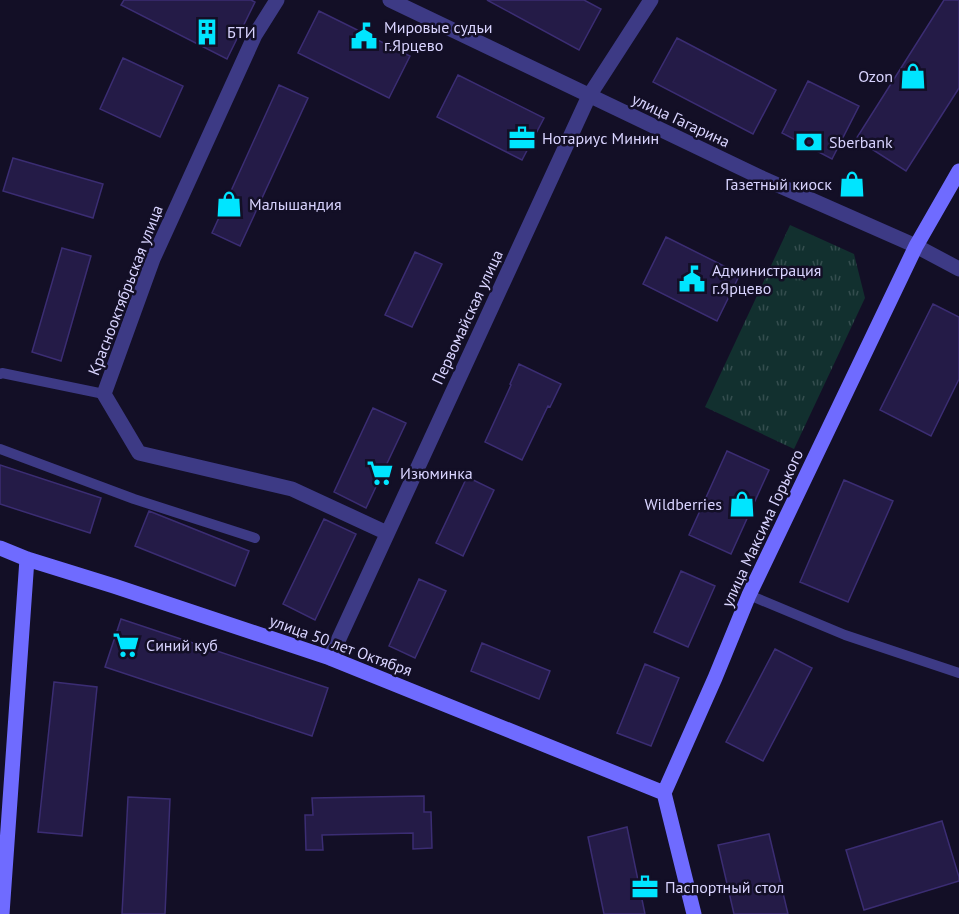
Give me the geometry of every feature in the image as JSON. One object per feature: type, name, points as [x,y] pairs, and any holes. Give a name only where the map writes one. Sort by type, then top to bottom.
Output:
[{"type":"street","name":"Краснооктябрьская улица","points":[[277,0],[255,35],[153,259],[104,394],[139,453],[292,489],[387,533]]},
{"type":"street","name":"улица Гагарина","points":[[390,0],[762,178],[916,246],[959,269]]},
{"type":"street","name":"Первомайская улица","points":[[330,658],[589,96],[651,0]]},
{"type":"street","name":"улица Максима Горького","points":[[664,793],[749,595],[916,246],[959,171]]},
{"type":"street","name":"улица 50 лет Октября","points":[[0,548],[27,559],[330,658],[664,793]]},
{"type":"street","points":[[2,914],[27,559]]},
{"type":"street","points":[[664,793],[693,914]]},
{"type":"lane","points":[[0,374],[104,394]]},
{"type":"lane","points":[[0,449],[134,499],[255,538]]},
{"type":"lane","points":[[749,595],[844,635],[959,673]]},
{"type":"green space","points":[[790,225],[854,254],[865,298],[794,449],[705,407]]},
{"type":"building","name":"БТИ","points":[[124,0],[251,0],[255,2],[227,59],[121,5]]},
{"type":"building","points":[[487,0],[584,0],[601,9],[579,50]]},
{"type":"building","points":[[944,0],[959,0],[959,88],[906,171],[856,139]]},
{"type":"building","points":[[319,11],[410,56],[389,98],[298,53]]},
{"type":"building","points":[[677,38],[776,90],[753,134],[653,82]]},
{"type":"building","points":[[123,58],[183,86],[160,137],[100,109]]},
{"type":"building","points":[[458,75],[544,118],[522,160],[437,117]]},
{"type":"building","points":[[808,81],[859,106],[832,159],[782,133]]},
{"type":"building","points":[[279,85],[308,98],[240,246],[212,233]]},
{"type":"building","points":[[13,158],[103,184],[93,218],[3,191]]},
{"type":"building","name":"Администрация г.Ярцево","points":[[666,237],[740,274],[717,321],[643,284]]},
{"type":"building","points":[[62,248],[91,256],[61,361],[32,352]]},
{"type":"building","points":[[415,252],[442,264],[412,327],[385,315]]},
{"type":"building","points":[[933,304],[959,317],[959,379],[931,436],[880,410]]},
{"type":"building","points":[[519,364],[561,384],[522,460],[485,442]]},
{"type":"building","points":[[373,408],[406,423],[366,508],[334,492]]},
{"type":"building","points":[[727,451],[769,470],[731,554],[689,535]]},
{"type":"building","points":[[0,465],[101,498],[90,533],[0,504]]},
{"type":"building","points":[[467,477],[494,490],[463,556],[436,543]]},
{"type":"building","points":[[844,480],[893,501],[848,602],[800,582]]},
{"type":"building","points":[[149,511],[249,551],[235,586],[135,546]]},
{"type":"building","points":[[324,519],[356,534],[315,620],[283,604]]},
{"type":"building","points":[[681,571],[715,586],[688,647],[654,632]]},
{"type":"building","points":[[419,579],[446,591],[415,658],[389,646]]},
{"type":"building","points":[[121,619],[328,688],[312,736],[105,667]]},
{"type":"building","points":[[482,643],[550,671],[539,699],[471,671]]},
{"type":"building","points":[[775,649],[812,668],[763,761],[726,742]]},
{"type":"building","points":[[645,664],[679,678],[651,746],[617,733]]},
{"type":"building","points":[[54,682],[97,687],[82,836],[38,832]]},
{"type":"building","points":[[424,796],[424,812],[431,812],[432,848],[413,849],[413,833],[322,835],[323,850],[306,850],[305,815],[313,815],[312,798]]},
{"type":"building","points":[[128,797],[170,799],[165,914],[122,914]]},
{"type":"building","points":[[942,821],[959,881],[864,910],[846,850]]},
{"type":"building","points":[[627,827],[645,914],[604,914],[588,837]]},
{"type":"building","points":[[769,834],[788,914],[734,914],[718,845]]},
{"type":"place","name":"БТИ","points":[[207,32]]},
{"type":"place","name":"Мировые судьи г.Ярцево","points":[[364,36]]},
{"type":"place","name":"Ozon","points":[[913,76]]},
{"type":"place","name":"Нотариус Минин","points":[[522,138]]},
{"type":"place","name":"Sberbank","points":[[809,142]]},
{"type":"place","name":"Газетный киоск","points":[[852,184]]},
{"type":"place","name":"Малышандия","points":[[229,204]]},
{"type":"place","name":"Администрация г.Ярцево","points":[[692,279]]},
{"type":"place","name":"Изюминка","points":[[380,473]]},
{"type":"place","name":"Wildberries","points":[[742,504]]},
{"type":"place","name":"Синий куб","points":[[126,645]]},
{"type":"place","name":"Паспортный стол","points":[[645,887]]}]
